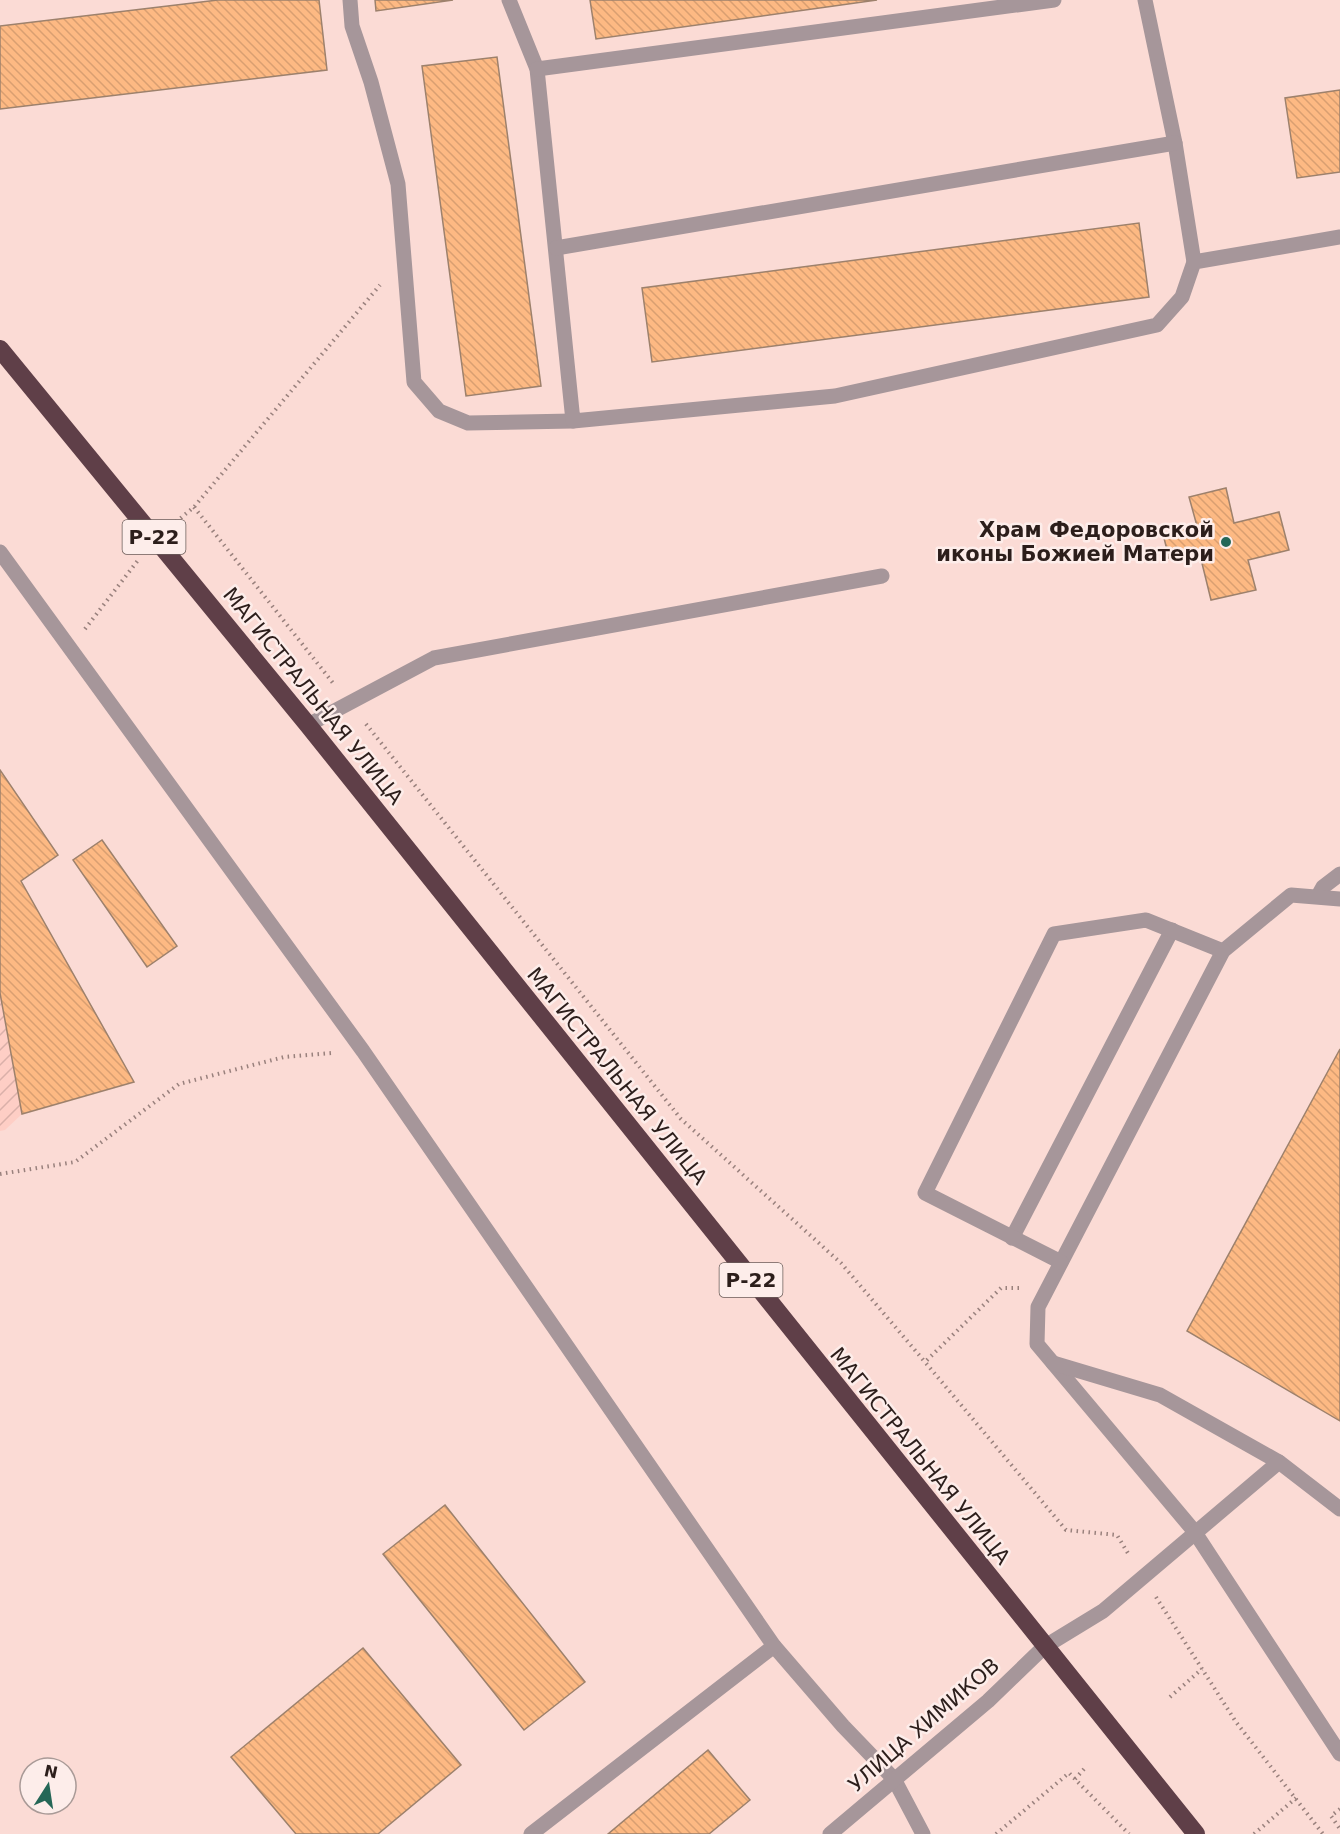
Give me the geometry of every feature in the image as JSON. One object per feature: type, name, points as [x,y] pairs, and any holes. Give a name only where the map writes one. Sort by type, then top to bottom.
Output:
[{"type":"highway","name":"МАГИСТРАЛЬНАЯ УЛИЦА","points":[[0,349],[308,725],[1196,1834]]},
{"type":"street","points":[[350,0],[352,26],[371,82],[398,184],[414,382],[439,411],[468,423],[573,421],[835,396],[1157,325],[1182,297],[1194,262],[1175,143],[1145,0]]},
{"type":"street","points":[[509,0],[537,69],[573,421]]},
{"type":"street","points":[[537,69],[1054,0]]},
{"type":"street","points":[[556,248],[1175,143]]},
{"type":"street","points":[[1194,262],[1340,237]]},
{"type":"street","points":[[0,552],[363,1051],[715,1556],[774,1646],[843,1726],[894,1779],[923,1834]]},
{"type":"street","points":[[308,725],[434,658],[882,576]]},
{"type":"street","points":[[1318,896],[1323,887],[1340,874]]},
{"type":"street","points":[[1340,899],[1291,895],[1223,951],[1038,1307],[1037,1344],[1194,1532],[1340,1754]]},
{"type":"street","points":[[1061,1262],[925,1193],[1054,934],[1146,920],[1223,951]]},
{"type":"street","points":[[1012,1238],[1172,930]]},
{"type":"street","points":[[1053,1363],[1160,1395],[1279,1462],[1340,1509]]},
{"type":"street","name":"УЛИЦА ХИМИКОВ","points":[[830,1834],[988,1701],[1044,1647],[1103,1611],[1279,1462]]},
{"type":"street","points":[[531,1834],[774,1646]]},
{"type":"path","points":[[70,649],[155,538],[194,507],[404,256]]},
{"type":"path","points":[[194,507],[681,1119],[841,1263],[1066,1530],[1117,1535],[1236,1722],[1323,1834]]},
{"type":"path","points":[[0,1174],[75,1162],[179,1084],[285,1057],[363,1051]]},
{"type":"path","points":[[925,1362],[1001,1288],[1048,1287]]},
{"type":"path","points":[[1170,1697],[1202,1669]]},
{"type":"path","points":[[1075,1779],[1084,1769]]},
{"type":"path","points":[[996,1834],[1069,1773],[1129,1834]]},
{"type":"path","points":[[1254,1834],[1296,1798]]},
{"type":"path","points":[[1340,1809],[1331,1816],[1340,1829]]},
{"type":"shaded area","points":[[0,993],[22,1114],[5,1130],[0,1131]]},
{"type":"building","points":[[218,0],[319,0],[327,70],[0,109],[0,26]]},
{"type":"building","points":[[375,0],[453,0],[376,11]]},
{"type":"building","points":[[590,0],[877,0],[596,39]]},
{"type":"building","points":[[497,57],[541,386],[466,396],[422,66]]},
{"type":"building","points":[[1340,90],[1340,172],[1297,178],[1285,98]]},
{"type":"building","points":[[1139,223],[1149,297],[652,362],[642,288]]},
{"type":"building","name":"Храм Федоровской иконы Божией Матери","points":[[1226,488],[1234,523],[1279,512],[1289,550],[1248,560],[1256,590],[1211,600],[1199,551],[1169,558],[1163,534],[1197,526],[1189,497]]},
{"type":"building","points":[[0,770],[58,855],[21,881],[134,1082],[22,1114],[0,993]]},
{"type":"building","points":[[102,840],[177,946],[147,967],[73,860]]},
{"type":"building","points":[[1340,1049],[1340,1421],[1187,1331]]},
{"type":"building","points":[[445,1505],[585,1682],[524,1730],[383,1554]]},
{"type":"building","points":[[363,1648],[461,1765],[378,1834],[296,1834],[231,1757]]},
{"type":"building","points":[[708,1750],[750,1800],[709,1834],[608,1834]]},
{"type":"place","name":"Храм Федоровской иконы Божией Матери","points":[[1226,542]]}]
